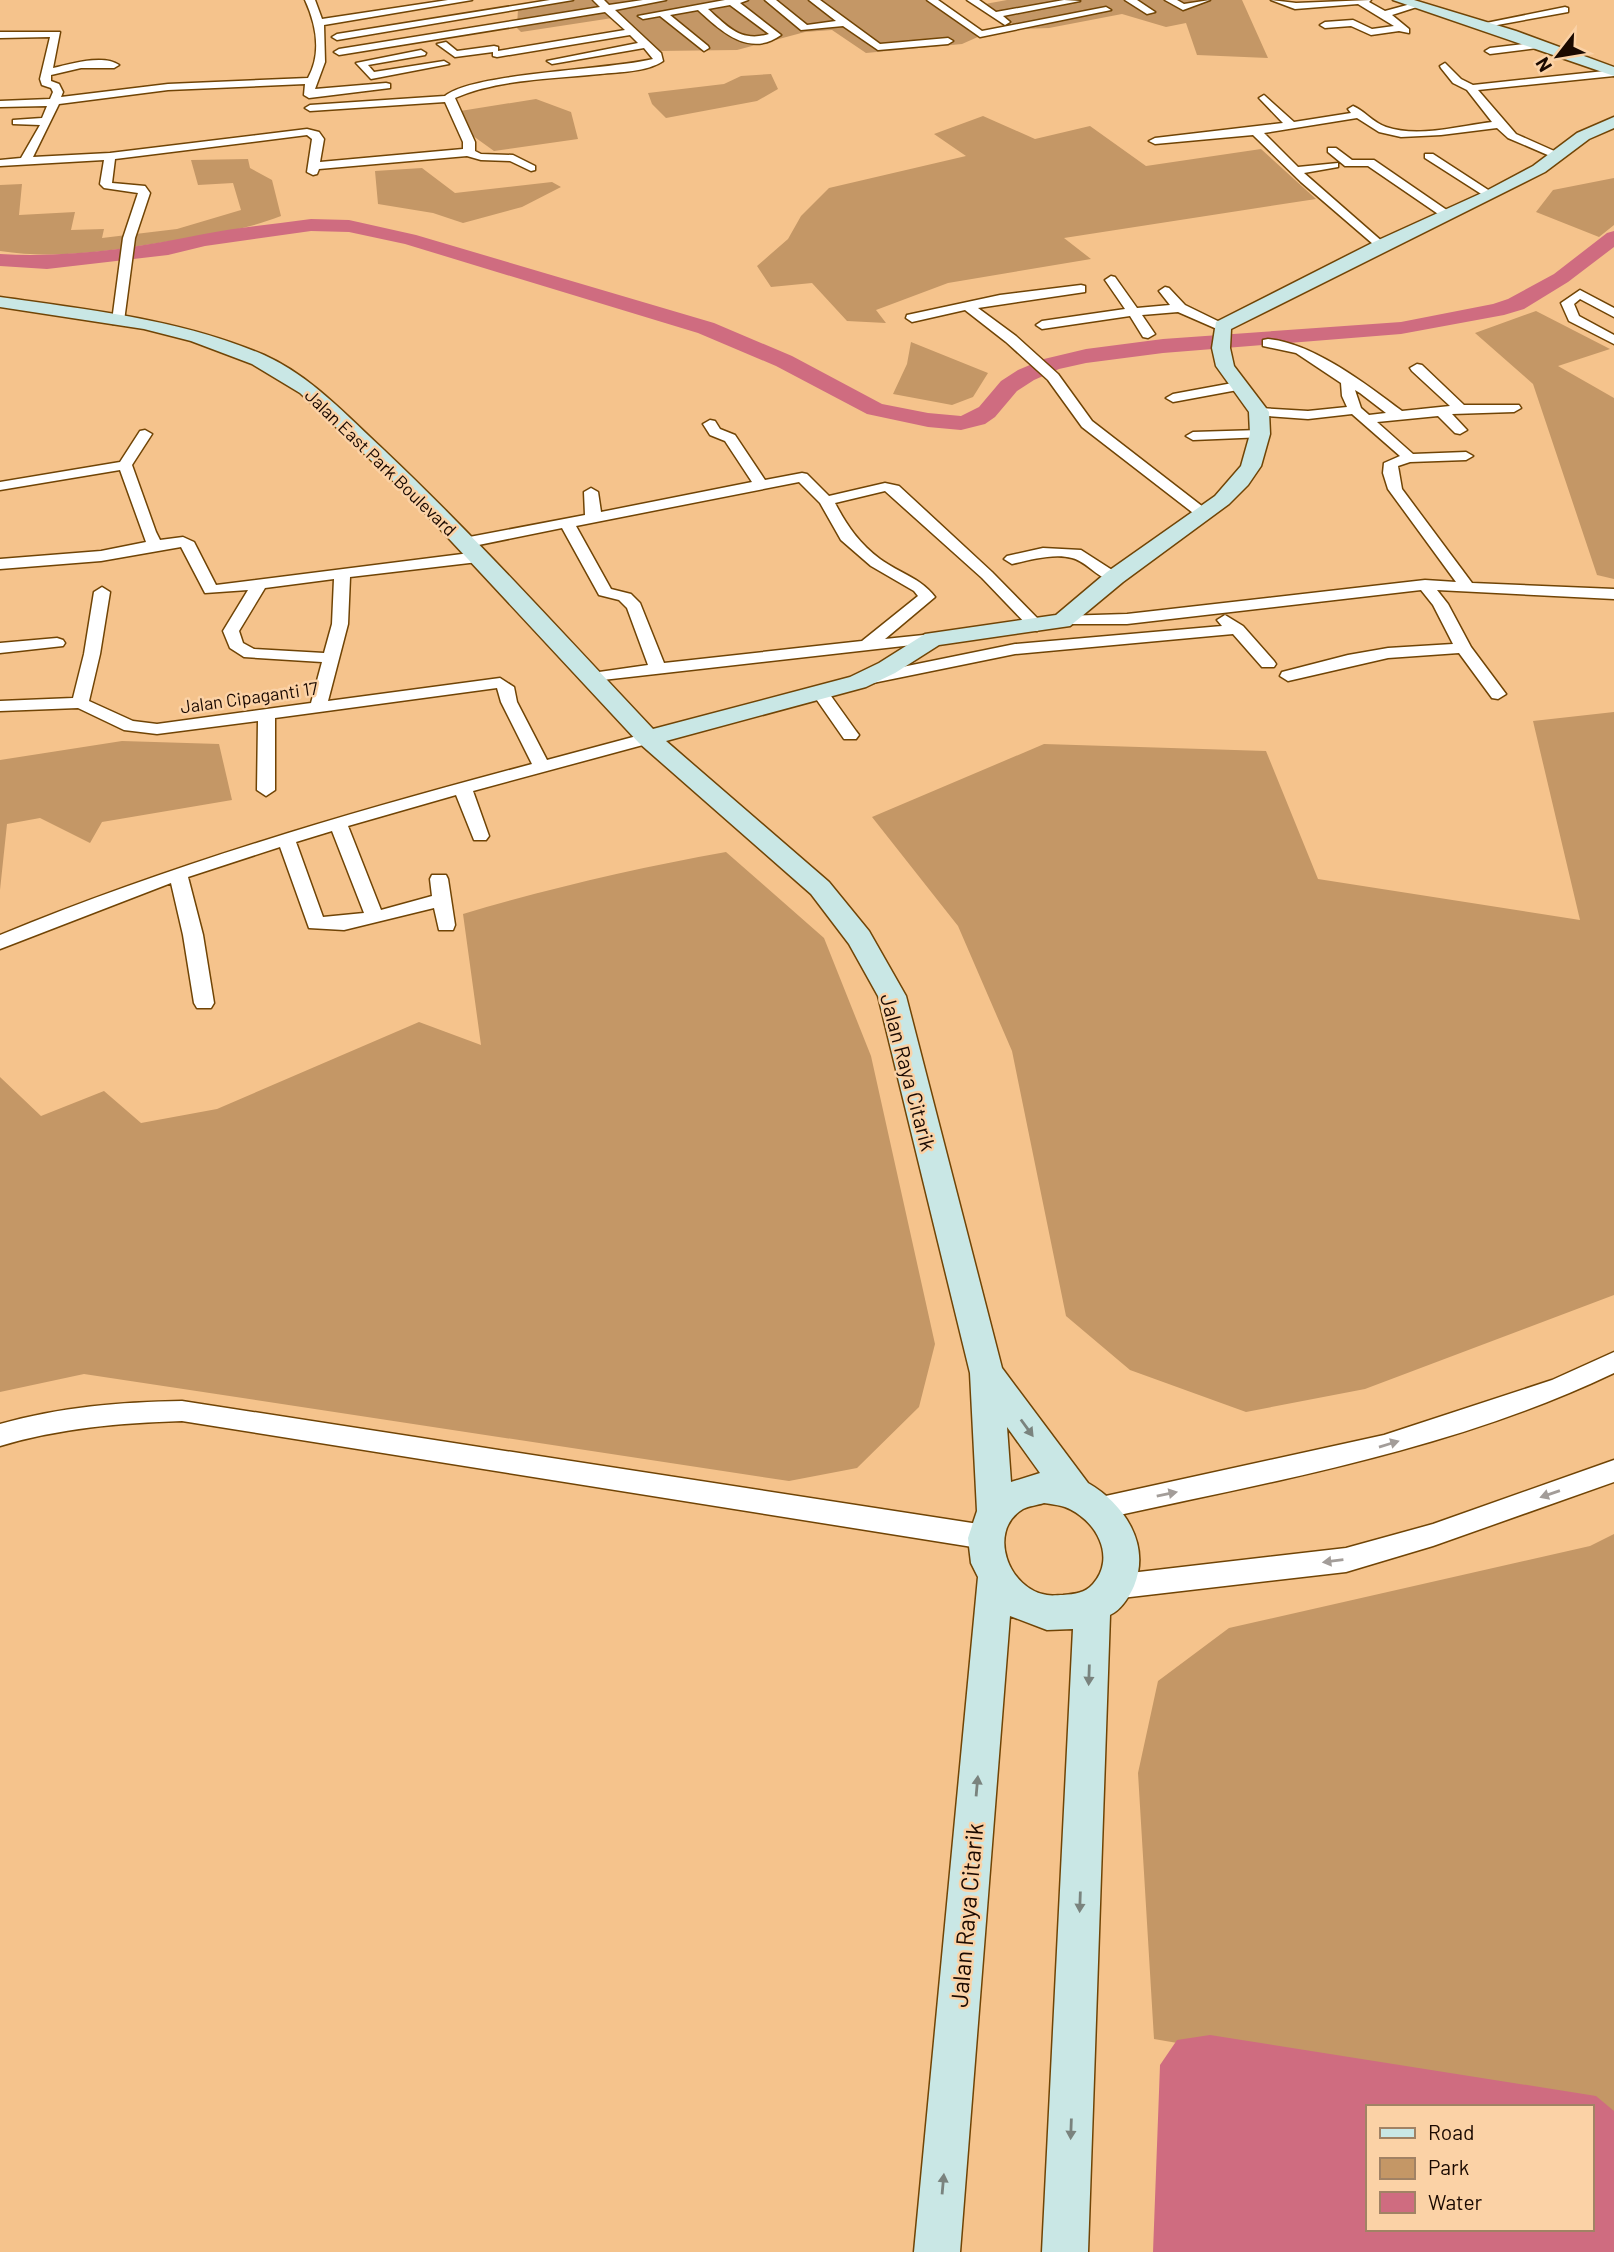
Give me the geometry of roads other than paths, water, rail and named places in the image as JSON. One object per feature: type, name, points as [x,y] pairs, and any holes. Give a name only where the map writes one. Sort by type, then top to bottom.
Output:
[{"type":"main road","points":[[1399,0],[1541,45],[1614,73]]},
{"type":"main road","points":[[648,738],[820,693],[878,673],[925,644],[1062,621],[1115,577],[1222,500],[1241,481],[1251,466],[1260,423],[1225,366],[1221,334],[1380,246],[1490,195],[1557,156],[1583,136],[1614,122]]},
{"type":"main road","name":"Jalan East Park Boulevard","points":[[0,302],[197,337],[229,347],[284,373],[307,389],[347,426],[471,550],[648,738]]},
{"type":"main road","name":"Jalan Raya Citarik","points":[[648,738],[820,888],[859,938],[892,996],[987,1373],[990,1524]]},
{"type":"main road","name":"Jalan Raya Citarik","points":[[987,1373],[1087,1500]]},
{"type":"main road","points":[[1065,2252],[1103,1597],[1119,1574],[1122,1547],[1110,1520],[1087,1500],[1059,1488],[1030,1489],[1016,1494],[990,1524],[985,1551],[995,1579],[1017,1601],[1039,1611],[1062,1614],[1103,1597]]},
{"type":"main road","name":"Jalan Raya Citarik","points":[[937,2252],[995,1579]]},
{"type":"street","points":[[307,132],[309,81],[318,69],[320,58],[317,23],[310,0]]},
{"type":"street","points":[[317,23],[332,16],[386,12],[467,0]]},
{"type":"street","points":[[337,37],[568,0]]},
{"type":"street","points":[[310,108],[449,99],[464,90],[655,63],[657,55],[598,0]]},
{"type":"street","points":[[339,52],[661,0]]},
{"type":"street","points":[[770,0],[808,28],[844,23]]},
{"type":"street","points":[[814,0],[878,47],[948,41]]},
{"type":"street","points":[[932,0],[980,34],[1108,11],[1089,0]]},
{"type":"street","points":[[974,2],[997,0]]},
{"type":"street","points":[[994,15],[1082,0]]},
{"type":"street","points":[[1130,0],[1150,12]]},
{"type":"street","points":[[1170,0],[1183,7],[1205,0]]},
{"type":"street","points":[[1276,0],[1295,6],[1363,1],[1394,20],[1402,29],[1370,32],[1353,23],[1325,26]]},
{"type":"street","points":[[602,23],[662,13],[700,7],[738,1],[776,35],[750,42],[740,41],[700,7]]},
{"type":"street","points":[[377,2],[386,12]]},
{"type":"street","points":[[451,2],[494,52]]},
{"type":"street","points":[[974,2],[1013,27]]},
{"type":"street","points":[[1349,14],[1418,5]]},
{"type":"street","points":[[1481,25],[1565,10]]},
{"type":"street","points":[[662,13],[704,48]]},
{"type":"street","points":[[332,16],[341,58],[361,63],[445,46],[455,54],[494,52],[632,32]]},
{"type":"street","points":[[0,35],[56,34],[46,73],[46,83],[55,86],[56,97],[47,121],[25,162]]},
{"type":"street","points":[[494,52],[501,40]]},
{"type":"street","points":[[552,61],[645,45]]},
{"type":"street","points":[[1490,51],[1541,45]]},
{"type":"street","points":[[361,63],[370,76],[444,64]]},
{"type":"street","points":[[46,73],[81,65],[114,65]]},
{"type":"street","points":[[1445,66],[1457,81],[1471,89],[1499,124],[1526,144],[1557,156]]},
{"type":"street","points":[[1504,71],[1516,83]]},
{"type":"street","points":[[1471,89],[1614,73]]},
{"type":"street","points":[[572,74],[577,85]]},
{"type":"street","points":[[0,104],[168,87],[309,81]]},
{"type":"street","points":[[56,97],[80,87],[140,83]]},
{"type":"street","points":[[309,93],[386,86]]},
{"type":"street","points":[[1264,98],[1290,124]]},
{"type":"street","points":[[449,99],[460,120],[470,152],[476,157],[514,157],[531,168]]},
{"type":"street","points":[[1155,141],[1255,131],[1355,112],[1387,132],[1427,132],[1499,124]]},
{"type":"street","points":[[17,122],[47,121]]},
{"type":"street","points":[[1255,131],[1272,143],[1275,152],[1380,246]]},
{"type":"street","points":[[0,163],[110,156],[307,132],[315,134],[318,139],[313,169],[470,152]]},
{"type":"street","points":[[173,147],[175,164]]},
{"type":"street","points":[[1332,150],[1349,164],[1371,162],[1448,215]]},
{"type":"street","points":[[110,156],[106,184],[111,188],[141,188],[144,193],[136,209],[127,252],[118,321]]},
{"type":"street","points":[[1429,156],[1490,195]]},
{"type":"street","points":[[1295,171],[1334,164]]},
{"type":"street","points":[[1071,274],[1092,302]]},
{"type":"street","points":[[1111,281],[1148,334]]},
{"type":"street","points":[[1165,291],[1181,308],[1221,334]]},
{"type":"street","points":[[1614,313],[1580,294],[1567,303],[1574,318],[1614,340]]},
{"type":"street","points":[[912,318],[966,305],[1092,302],[1135,313],[1181,308]]},
{"type":"street","points":[[1042,325],[1092,302]]},
{"type":"street","points":[[966,305],[1012,339],[1053,377],[1064,388],[1087,424],[1202,513]]},
{"type":"street","points":[[1268,343],[1283,343],[1298,349],[1365,390],[1399,416]]},
{"type":"street","points":[[1417,368],[1461,409]]},
{"type":"street","points":[[1348,380],[1349,396],[1355,410],[1410,458]]},
{"type":"street","points":[[1173,398],[1238,386]]},
{"type":"street","points":[[1368,419],[1461,409],[1514,408]]},
{"type":"street","points":[[1193,436],[1308,415],[1355,410]]},
{"type":"street","points":[[1442,412],[1460,430]]},
{"type":"street","points":[[710,424],[715,432],[730,438],[760,484]]},
{"type":"street","points":[[0,486],[125,465],[145,434]]},
{"type":"street","points":[[1466,456],[1410,458],[1391,463],[1390,474],[1395,489],[1466,586]]},
{"type":"street","points":[[125,465],[155,545]]},
{"type":"street","points":[[0,564],[101,556],[183,542],[189,545],[211,590],[258,586],[342,575],[471,550],[592,517],[802,477],[826,501],[846,537],[876,563],[920,588],[927,597],[868,645]]},
{"type":"street","points":[[826,501],[885,487],[894,489],[988,575],[1037,626]]},
{"type":"street","points":[[591,492],[594,508],[592,517]]},
{"type":"street","points":[[551,509],[606,592],[625,597],[634,606],[658,668]]},
{"type":"street","points":[[1012,559],[1043,553],[1076,553],[1115,577]]},
{"type":"street","points":[[318,708],[340,624],[342,575]]},
{"type":"street","points":[[258,586],[231,631],[236,645],[250,654],[330,658]]},
{"type":"street","points":[[878,673],[1015,649],[1224,618],[1432,594],[1466,586],[1614,594]]},
{"type":"street","points":[[80,703],[92,654],[102,592]]},
{"type":"street","points":[[1432,594],[1463,648],[1497,694]]},
{"type":"street","points":[[1062,621],[1224,618],[1268,664]]},
{"type":"street","points":[[0,648],[57,643]]},
{"type":"street","points":[[591,678],[868,645],[925,644]]},
{"type":"street","points":[[1288,677],[1349,660],[1388,653],[1463,648]]},
{"type":"street","name":"Jalan Cipaganti 17","points":[[0,706],[80,703],[130,726],[157,729],[500,683],[542,767]]},
{"type":"street","points":[[820,693],[850,734]]},
{"type":"street","points":[[266,790],[267,715]]},
{"type":"street","points":[[0,942],[70,911],[286,839],[648,738]]},
{"type":"street","points":[[463,789],[480,836]]},
{"type":"street","points":[[338,824],[374,916]]},
{"type":"street","points":[[286,839],[316,923],[335,925],[443,900]]},
{"type":"street","points":[[178,874],[193,935],[204,1003]]},
{"type":"street","points":[[439,878],[446,925]]},
{"type":"street","points":[[1087,1500],[1384,1446],[1559,1388],[1614,1362]]},
{"type":"street","points":[[0,1435],[31,1425],[107,1412],[182,1411],[990,1524]]},
{"type":"street","points":[[1103,1597],[1346,1560],[1433,1535],[1614,1471]]},
{"type":"water","points":[[1210,2035],[1596,2096],[1614,2111],[1614,2252],[1153,2252],[1160,2065],[1177,2040]]},
{"type":"waterway","points":[[0,260],[47,263],[168,249],[205,240],[311,225],[349,226],[409,239],[706,328],[784,361],[875,409],[928,420],[961,423],[977,419],[987,412],[1009,386],[1026,375],[1052,364],[1086,356],[1163,346],[1401,328],[1496,310],[1516,304],[1561,278],[1614,237]]}]
